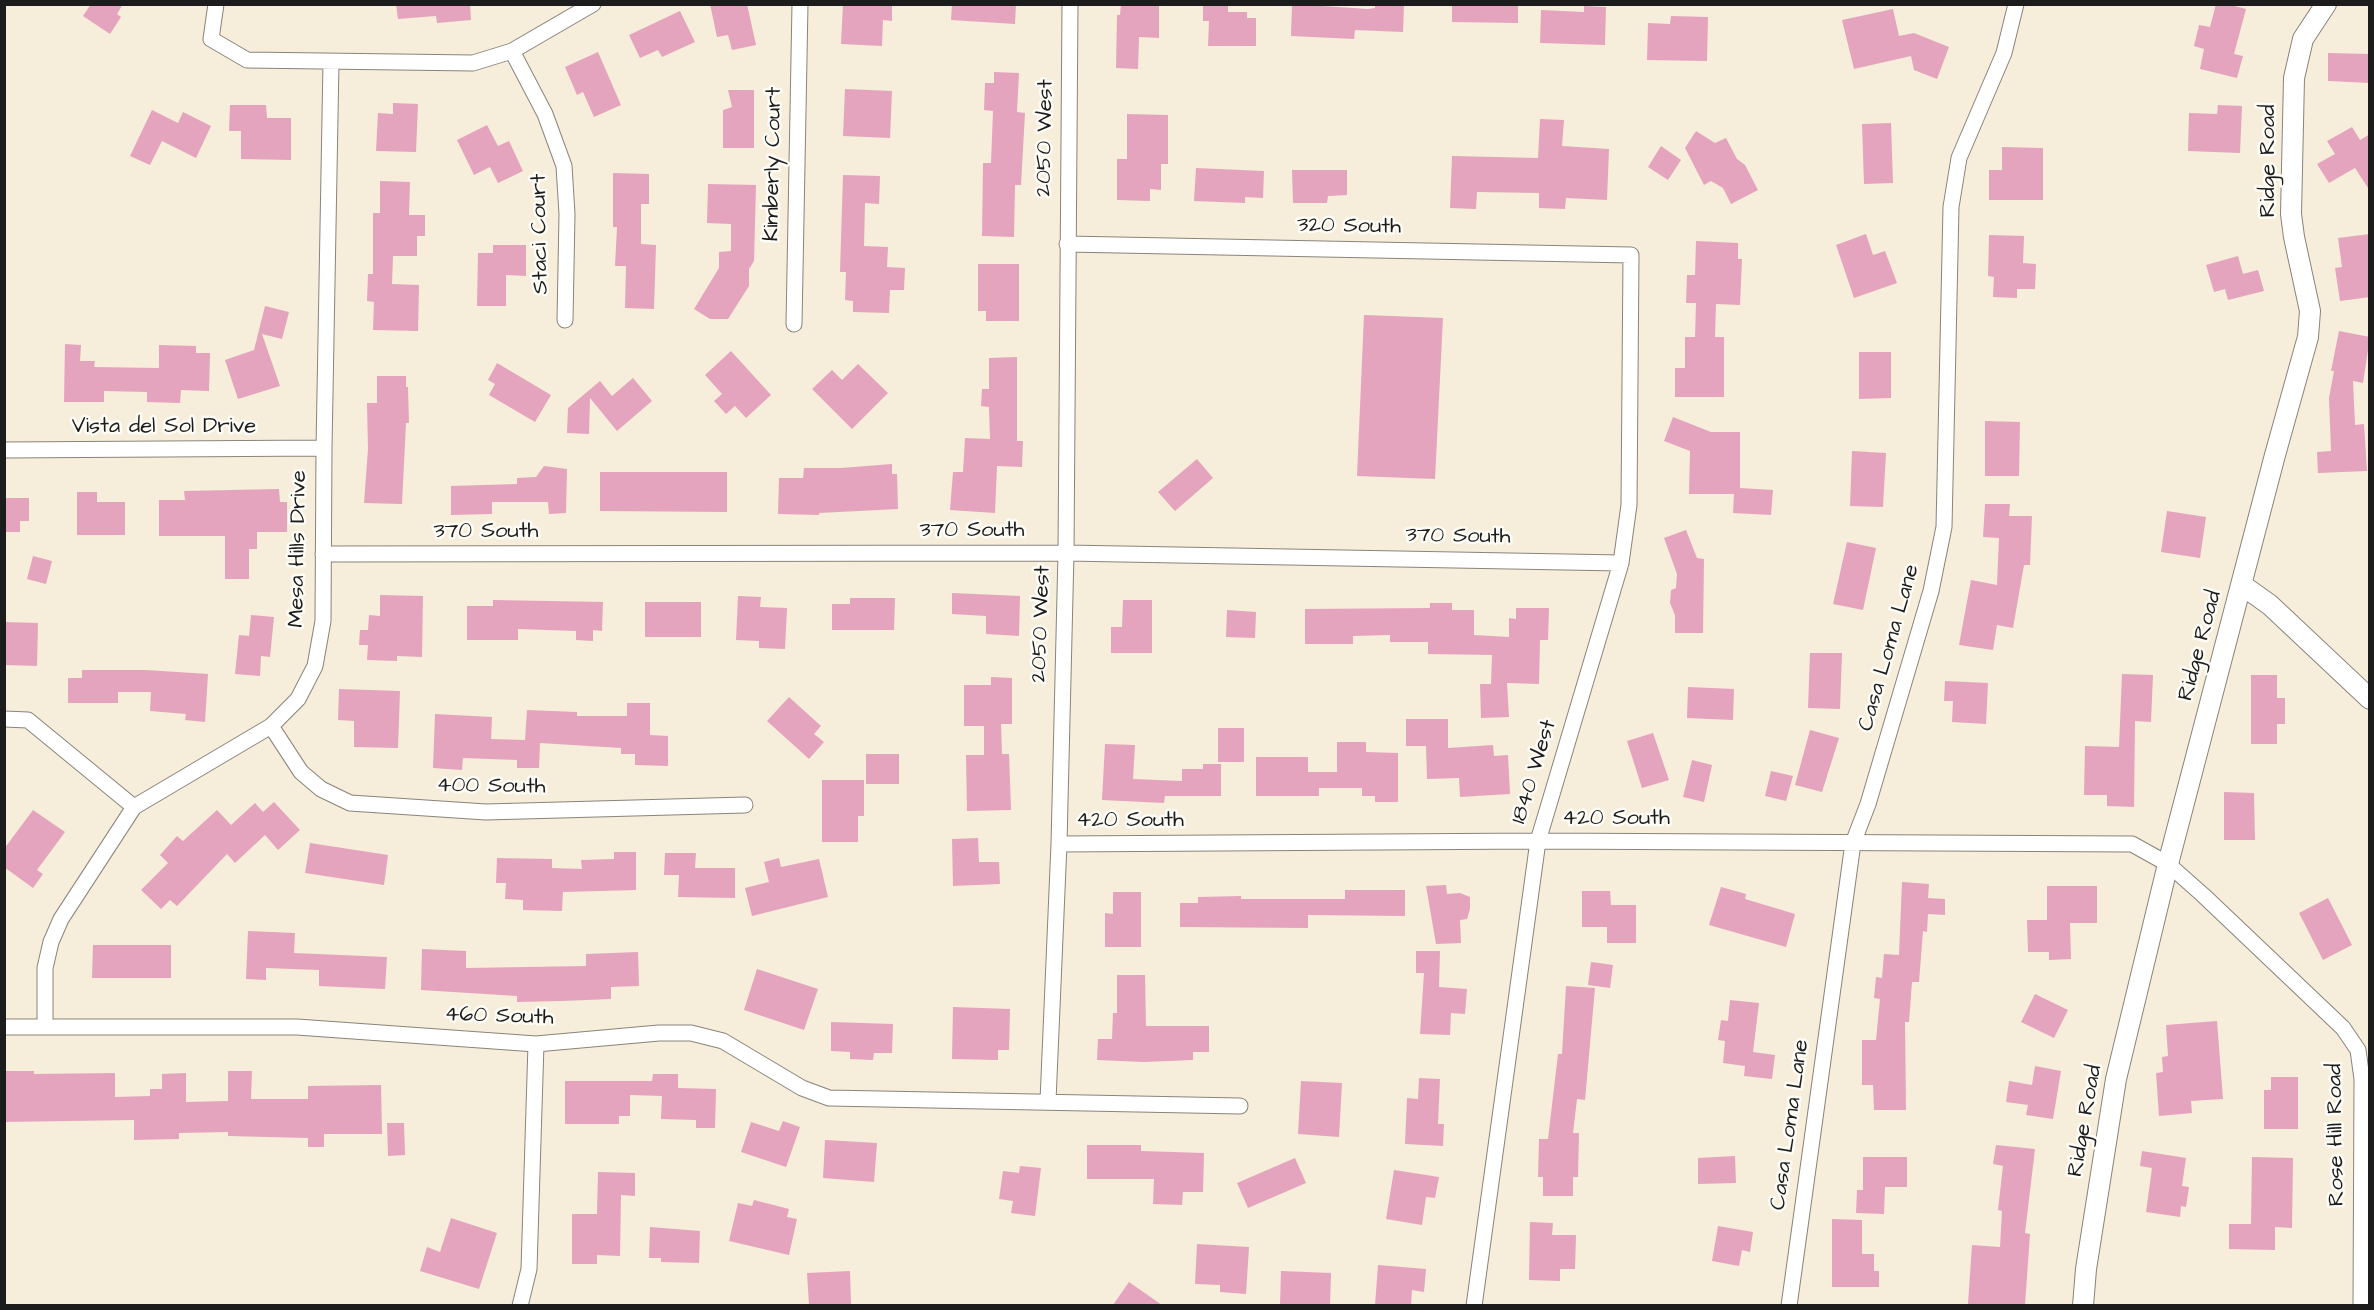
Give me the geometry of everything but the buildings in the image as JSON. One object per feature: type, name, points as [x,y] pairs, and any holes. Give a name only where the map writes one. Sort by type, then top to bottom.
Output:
[{"type":"street","points":[[216,4],[211,39],[247,60],[473,63],[513,51],[593,4]]},
{"type":"street","name":"Kimberly Court","points":[[794,324],[800,4]]},
{"type":"street","name":"2050 West","points":[[1048,1101],[1059,844],[1066,553],[1070,4]]},
{"type":"street","name":"Casa Loma Lane","points":[[1789,1305],[1839,930],[1853,843],[1868,804],[1931,591],[1944,527],[1951,207],[1959,158],[2004,53],[2016,4]]},
{"type":"street","name":"Ridge Road","points":[[2083,1305],[2086,1269],[2116,1079],[2168,864],[2308,337],[2310,311],[2291,214],[2294,78],[2303,39],[2326,4]]},
{"type":"street","name":"Staci Court","points":[[513,51],[544,114],[564,166],[567,214],[565,320]]},
{"type":"street","name":"Mesa Hills Drive","points":[[45,1027],[45,968],[51,942],[61,919],[134,807],[271,726],[298,699],[315,666],[323,621],[331,62]]},
{"type":"street","name":"320 South","points":[[1067,244],[1631,255]]},
{"type":"street","name":"1840 West","points":[[1474,1305],[1538,841],[1621,563],[1629,505],[1631,255]]},
{"type":"street","name":"Vista del Sol Drive","points":[[4,450],[324,448]]},
{"type":"street","name":"370 South","points":[[323,554],[1066,553],[1621,563]]},
{"type":"street","points":[[2242,585],[2270,605],[2370,699]]},
{"type":"street","points":[[4,719],[28,720],[134,807]]},
{"type":"street","name":"400 South","points":[[271,726],[301,772],[321,789],[350,803],[486,812],[745,805]]},
{"type":"street","name":"420 South","points":[[1059,844],[1538,841],[2132,844],[2168,864]]},
{"type":"street","name":"Rose Hill Road","points":[[2168,864],[2343,1028],[2358,1050],[2362,1079],[2361,1305]]},
{"type":"street","name":"460 South","points":[[4,1027],[297,1027],[536,1044],[659,1033],[691,1033],[723,1041],[802,1088],[829,1098],[1240,1106]]},
{"type":"street","points":[[520,1305],[529,1269],[536,1044]]}]
